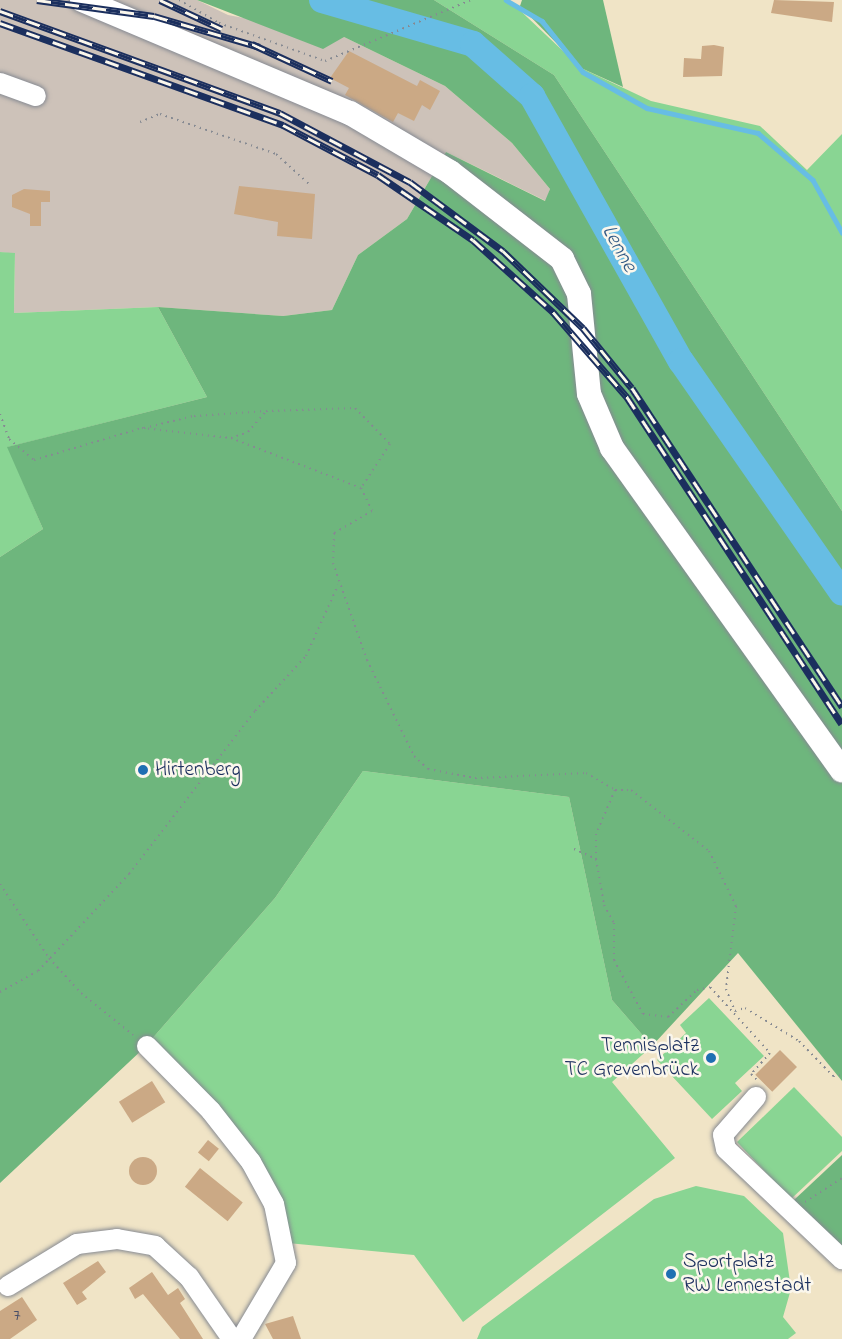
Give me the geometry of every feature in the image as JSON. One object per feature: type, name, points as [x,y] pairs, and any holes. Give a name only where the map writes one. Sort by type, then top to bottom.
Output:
[{"type":"main road","points":[[82,0],[350,113],[450,172],[554,252],[579,294],[588,394],[612,448],[842,770]]},
{"type":"street","points":[[0,83],[36,96]]},
{"type":"street","points":[[147,1046],[218,1120],[251,1162],[274,1204],[286,1263],[241,1339]]},
{"type":"street","points":[[756,1097],[723,1134],[737,1162],[786,1211],[842,1259]]},
{"type":"street","points":[[8,1286],[77,1244],[117,1239],[155,1246],[189,1277],[232,1339]]},
{"type":"path","points":[[179,0],[219,23],[325,61],[471,0]]},
{"type":"path","points":[[140,122],[160,114],[276,154],[309,184]]},
{"type":"path","points":[[0,414],[9,439],[34,460],[142,428],[194,416],[355,408],[390,444],[362,488]]},
{"type":"path","points":[[231,438],[248,432],[266,411]]},
{"type":"path","points":[[0,992],[21,986],[129,874],[255,711],[288,681],[327,616],[338,585],[334,533],[372,511],[362,488],[231,438],[142,428]]},
{"type":"path","points":[[338,585],[345,587],[367,660],[414,756],[428,769],[475,778],[586,773],[615,790],[631,790],[709,851],[736,906],[726,989],[735,1011]]},
{"type":"path","points":[[615,790],[596,834],[596,859],[604,905],[614,923],[614,960],[643,1014],[668,1017],[696,990],[710,987],[735,1011],[770,1053],[751,1074],[761,1084],[753,1093],[756,1097]]},
{"type":"path","points":[[574,849],[596,859]]},
{"type":"path","points":[[0,884],[49,958],[81,993],[147,1046]]},
{"type":"path","points":[[735,1011],[745,1008],[799,1041],[833,1076],[842,1076]]},
{"type":"path","points":[[786,1211],[827,1192],[842,1178]]},
{"type":"shaded area","points":[[0,0],[197,0],[228,15],[344,37],[445,86],[512,143],[550,189],[546,201],[446,152],[407,219],[358,255],[332,310],[283,316],[158,307],[14,313],[15,254],[0,252]]},
{"type":"green space","points":[[197,0],[434,0],[554,75],[842,511],[842,1081],[738,953],[652,1046],[612,1000],[569,797],[363,771],[275,898],[144,1048],[0,1183],[0,557],[43,529],[7,447],[207,397],[158,307],[283,316],[332,310],[358,255],[407,219],[446,152],[545,201],[550,189],[512,143],[445,86],[344,37],[323,49]]},
{"type":"green space","points":[[434,0],[509,0],[581,68],[651,101],[760,126],[807,170],[842,134],[842,511],[554,75]]},
{"type":"green space","points":[[522,0],[603,0],[623,87],[581,68],[520,6]]},
{"type":"green space","points":[[0,252],[15,253],[14,313],[158,307],[207,397],[8,447],[43,529],[0,557]]},
{"type":"green space","points":[[363,771],[569,797],[612,1000],[652,1046],[612,1082],[675,1158],[463,1322],[414,1255],[277,1242],[268,1206],[209,1117],[144,1048],[275,898]]},
{"type":"green space","name":"Tennisplatz TC Grevenbrück","points":[[709,998],[764,1056],[735,1083],[742,1091],[712,1119],[657,1060],[686,1033],[680,1025]]},
{"type":"green space","points":[[794,1087],[842,1137],[842,1151],[791,1199],[737,1142]]},
{"type":"green space","points":[[842,1155],[842,1248],[794,1200]]},
{"type":"green space","name":"Sportplatz RW Lennestadt","points":[[696,1186],[744,1196],[783,1233],[791,1289],[783,1317],[796,1333],[788,1339],[477,1339],[482,1327],[654,1199]]},
{"type":"building","points":[[774,0],[834,2],[832,22],[771,13]]},
{"type":"building","points":[[702,46],[724,47],[722,76],[683,77],[684,58],[701,59]]},
{"type":"building","points":[[349,51],[417,86],[420,80],[440,91],[430,110],[422,105],[414,121],[398,113],[393,122],[345,95],[349,88],[330,78]]},
{"type":"building","points":[[239,186],[315,194],[312,239],[277,236],[278,222],[234,214]]},
{"type":"building","points":[[24,189],[50,191],[50,202],[41,202],[41,226],[30,226],[30,214],[12,207],[12,195]]},
{"type":"building","points":[[780,1050],[797,1067],[772,1092],[755,1075]]},
{"type":"building","points":[[152,1081],[165,1102],[132,1123],[119,1102]]},
{"type":"building","points":[[208,1140],[219,1149],[209,1161],[198,1152]]},
{"type":"building","points":[[143,1157],[153,1161],[157,1171],[153,1181],[143,1185],[133,1181],[129,1171],[133,1161]]},
{"type":"building","points":[[200,1168],[243,1203],[228,1221],[185,1187]]},
{"type":"building","points":[[98,1261],[106,1272],[82,1292],[87,1299],[77,1305],[63,1283]]},
{"type":"building","points":[[152,1272],[168,1295],[178,1288],[185,1299],[180,1303],[203,1339],[180,1339],[143,1294],[135,1299],[129,1288]]},
{"type":"building","points":[[22,1297],[37,1320],[10,1339],[0,1339],[0,1311]]},
{"type":"building","points":[[293,1316],[301,1339],[273,1339],[265,1324]]},
{"type":"waterway","name":"Lenne","points":[[322,0],[473,44],[532,96],[681,361],[842,593]]},
{"type":"waterway","points":[[506,0],[542,21],[583,72],[647,108],[758,133],[813,180],[842,232]]},
{"type":"railway","points":[[37,0],[154,16],[260,47]]},
{"type":"railway","points":[[160,0],[222,29]]},
{"type":"railway","points":[[0,11],[280,113],[410,182],[503,251],[583,328],[632,388],[842,707]]},
{"type":"railway","points":[[0,23],[283,125],[378,175],[473,240],[553,312],[627,397],[842,724]]},
{"type":"railway","points":[[252,44],[332,81]]},
{"type":"place","name":"Hirtenberg","points":[[143,770]]},
{"type":"place","name":"Tennisplatz TC Grevenbrück","points":[[711,1058]]},
{"type":"place","name":"Sportplatz RW Lennestadt","points":[[671,1274]]}]
